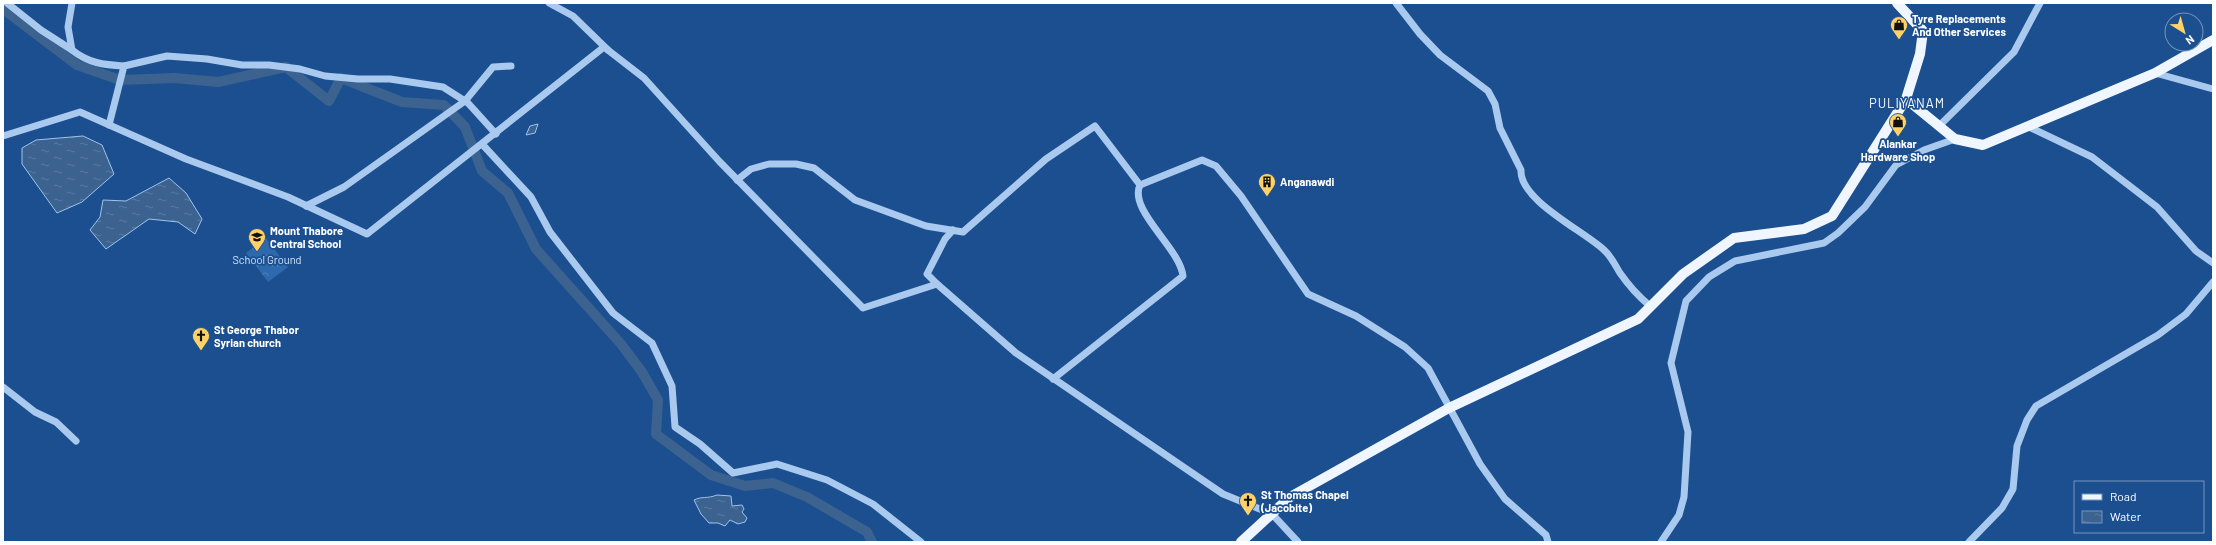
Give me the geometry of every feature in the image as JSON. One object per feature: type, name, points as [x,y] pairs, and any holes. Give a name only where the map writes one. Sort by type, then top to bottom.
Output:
[{"type":"main road","points":[[1241,542],[1290,497],[1450,408],[1638,318],[1683,274],[1734,238],[1804,229],[1832,216],[1906,99],[1920,54],[1923,31],[1897,3]]},
{"type":"main road","points":[[1906,99],[1940,125],[1955,139],[1983,145],[2155,73],[2213,40]]},
{"type":"street","points":[[7,3],[40,30],[82,58],[93,63],[124,66],[167,56],[207,59],[242,65],[269,65],[300,69],[325,76],[358,79],[390,79],[443,87],[466,101],[496,134]]},
{"type":"street","points":[[72,3],[68,27],[72,50]]},
{"type":"street","points":[[549,3],[573,16],[608,50],[644,78],[737,180],[863,308],[937,284]]},
{"type":"street","points":[[1396,3],[1420,34],[1440,55],[1488,91],[1495,104],[1500,128],[1521,170],[1520,178],[1526,186],[1545,208],[1605,250],[1636,295],[1650,306]]},
{"type":"street","points":[[1940,125],[2014,52],[2040,3]]},
{"type":"street","points":[[3,136],[80,112],[186,159],[306,206],[367,234],[496,134],[604,47],[608,50]]},
{"type":"street","points":[[110,125],[124,66]]},
{"type":"street","points":[[306,206],[344,187],[466,101],[493,67],[511,66]]},
{"type":"street","points":[[2155,73],[2213,89]]},
{"type":"street","points":[[737,180],[751,169],[769,164],[796,164],[814,168],[855,200],[926,226],[963,232],[1046,159],[1095,126],[1140,185]]},
{"type":"street","points":[[2027,126],[2092,158],[2157,207],[2196,251],[2213,263]]},
{"type":"street","points":[[1661,542],[1679,515],[1684,498],[1688,432],[1671,363],[1686,301],[1709,277],[1735,261],[1824,242],[1838,233],[1865,207],[1896,165],[1924,150],[1955,139]]},
{"type":"street","points":[[482,144],[532,197],[550,232],[613,313],[652,343],[672,386],[675,427],[700,444],[733,473],[777,464],[827,480],[873,504],[921,542]]},
{"type":"street","points":[[1053,379],[1183,276],[1172,251],[1148,218],[1137,197],[1137,191],[1140,185],[1202,160],[1216,166],[1242,196],[1308,294],[1356,316],[1405,347],[1428,368],[1480,464],[1505,499],[1546,535],[1548,542]]},
{"type":"street","points":[[953,230],[945,239],[927,274],[937,284],[1016,353],[1223,494],[1272,514],[1298,542]]},
{"type":"street","points":[[1969,542],[2002,508],[2013,489],[2017,446],[2027,420],[2036,406],[2158,335],[2186,314],[2213,282]]},
{"type":"street","points":[[3,388],[34,412],[56,422],[76,441]]},
{"type":"green space","name":"School Ground","points":[[266,238],[288,267],[268,282],[246,253]]},
{"type":"water","points":[[538,124],[535,133],[526,135],[530,126]]},
{"type":"water","points":[[83,136],[102,145],[114,174],[82,202],[57,213],[22,164],[22,148],[36,140]]},
{"type":"water","points":[[169,178],[186,193],[202,219],[195,234],[178,222],[149,219],[106,249],[90,230],[100,217],[103,200],[126,201]]},
{"type":"water","points":[[717,495],[731,496],[732,506],[742,505],[744,509],[742,512],[747,518],[745,522],[738,524],[730,520],[725,526],[718,523],[709,523],[701,514],[694,500]]},
{"type":"waterway","points":[[3,9],[77,65],[120,80],[175,78],[218,82],[286,67],[329,101],[341,78],[402,102],[444,105],[465,127],[482,171],[508,193],[536,249],[621,344],[642,372],[658,400],[656,434],[711,475],[745,486],[773,483],[807,497],[867,532],[872,542]]},
{"type":"place","name":"Tyre Replacements And Other Services","points":[[1899,40]]},
{"type":"place","name":"Alankar Hardware Shop","points":[[1898,137]]},
{"type":"place","name":"Anganawdi","points":[[1267,197]]},
{"type":"place","name":"Mount Thabore Central School","points":[[257,252]]},
{"type":"place","name":"St George Thabor Syrian church","points":[[201,351]]},
{"type":"place","name":"St Thomas Chapel (Jacobite)","points":[[1248,516]]},
{"type":"district","name":"PULIYANAM","points":[[1907,103]]}]
